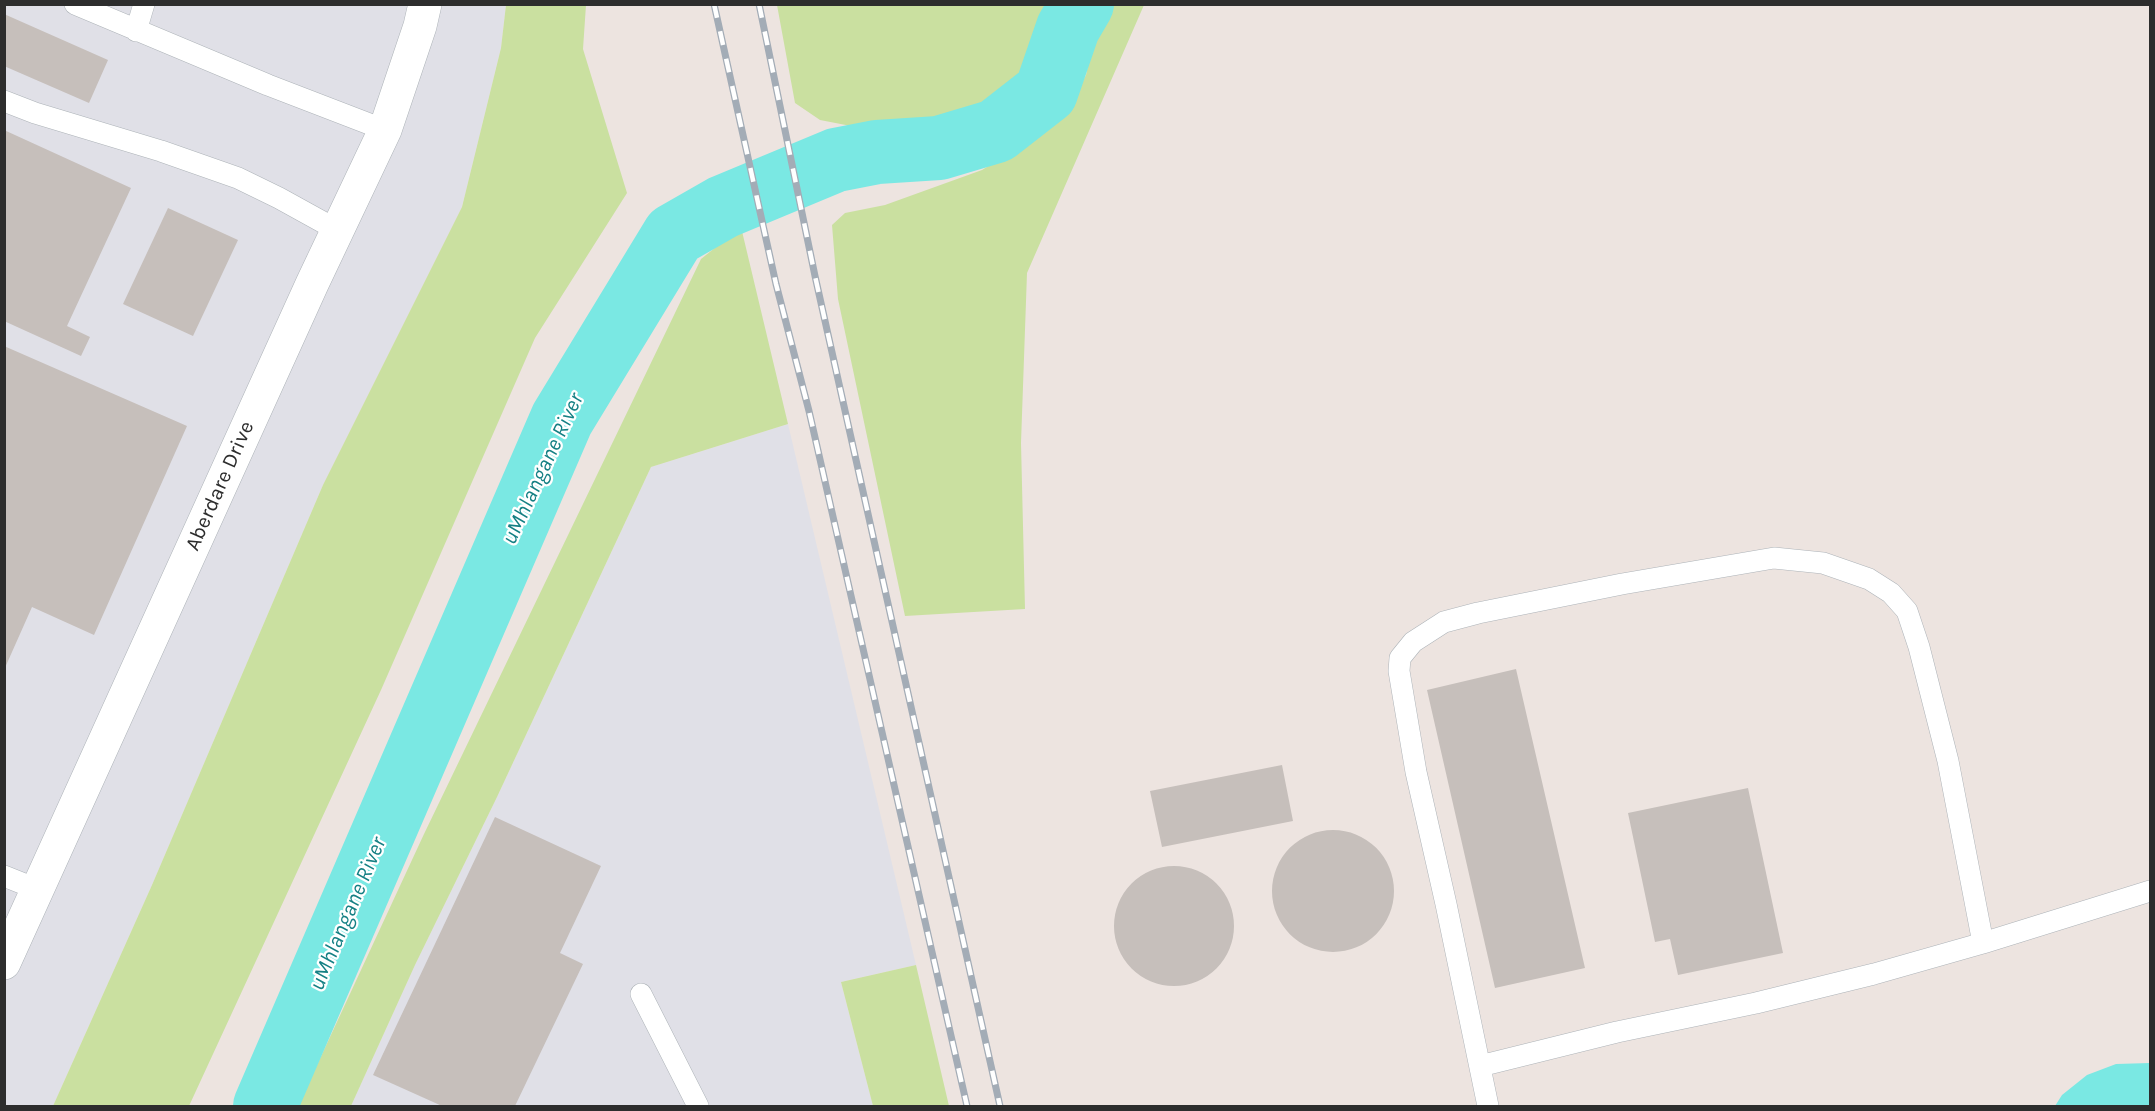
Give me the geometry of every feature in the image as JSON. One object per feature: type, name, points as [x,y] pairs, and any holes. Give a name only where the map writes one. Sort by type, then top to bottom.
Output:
[{"type":"street","name":"Aberdare Drive","points":[[4,963],[337,230],[385,130],[420,26],[425,4]]},
{"type":"lane","points":[[75,4],[268,86],[385,130]]},
{"type":"lane","points":[[136,31],[144,4]]},
{"type":"lane","points":[[4,101],[238,178],[337,230]]},
{"type":"lane","points":[[1488,1107],[1416,772],[1399,671],[1400,658],[1413,642],[1444,622],[1478,613],[1774,558],[1823,563],[1869,579],[1891,593],[1907,611],[1919,647],[1947,761],[1983,943]]},
{"type":"lane","points":[[4,876],[39,890]]},
{"type":"lane","points":[[1480,1066],[1617,1032],[1756,1003],[1874,974],[2151,891]]},
{"type":"lane","points":[[641,994],[698,1107]]},
{"type":"shaded area","points":[[5,5],[506,5],[501,48],[462,207],[323,485],[152,885],[53,1106],[5,1106]]},
{"type":"shaded area","points":[[788,424],[916,965],[841,982],[873,1106],[351,1106],[415,965],[497,797],[651,467]]},
{"type":"green space","points":[[777,4],[1051,5],[1032,62],[1018,84],[973,111],[887,133],[820,120],[795,103]]},
{"type":"green space","points":[[506,5],[586,5],[583,49],[627,193],[535,338],[381,690],[189,1106],[53,1106],[152,885],[323,485],[462,207],[501,48]]},
{"type":"green space","points":[[1102,5],[1144,5],[1027,273],[1021,443],[1025,609],[905,616],[838,299],[832,225],[845,213],[885,205],[982,170],[1051,127],[1072,102],[1086,75]]},
{"type":"green space","points":[[741,227],[788,424],[651,467],[497,797],[415,965],[351,1106],[298,1106],[424,834],[701,259]]},
{"type":"green space","points":[[916,965],[949,1106],[873,1106],[841,982]]},
{"type":"water","points":[[2150,1063],[2150,1106],[2055,1106],[2062,1095],[2087,1075],[2116,1064]]},
{"type":"building","points":[[4,14],[108,60],[89,103],[4,66]]},
{"type":"building","points":[[4,130],[131,188],[67,326],[90,337],[81,356],[4,321]]},
{"type":"building","points":[[168,208],[238,240],[193,336],[123,304]]},
{"type":"building","points":[[4,346],[187,426],[94,635],[32,607],[4,670]]},
{"type":"building","points":[[1516,669],[1585,968],[1495,988],[1427,690]]},
{"type":"building","points":[[1282,765],[1293,821],[1162,847],[1150,791]]},
{"type":"building","points":[[1748,788],[1783,953],[1678,975],[1670,939],[1655,942],[1628,813]]},
{"type":"building","points":[[495,817],[601,866],[560,953],[583,964],[515,1106],[442,1106],[373,1075]]},
{"type":"building","points":[[1333,830],[1356,835],[1376,848],[1389,868],[1394,891],[1389,914],[1376,934],[1356,947],[1333,952],[1310,947],[1290,934],[1277,914],[1272,891],[1277,868],[1290,848],[1310,835]]},
{"type":"building","points":[[1174,866],[1197,871],[1216,884],[1229,903],[1234,926],[1229,949],[1216,968],[1197,981],[1174,986],[1151,981],[1132,968],[1119,949],[1114,926],[1119,903],[1132,884],[1151,871]]},
{"type":"waterway","name":"uMhlangane River","points":[[265,1106],[562,419],[674,235],[723,207],[836,160],[877,152],[939,148],[996,131],[1046,92],[1068,28],[1082,4]]},
{"type":"railway","points":[[714,4],[776,284],[809,411],[967,1106]]},
{"type":"railway","points":[[759,4],[815,276],[1000,1106]]}]
